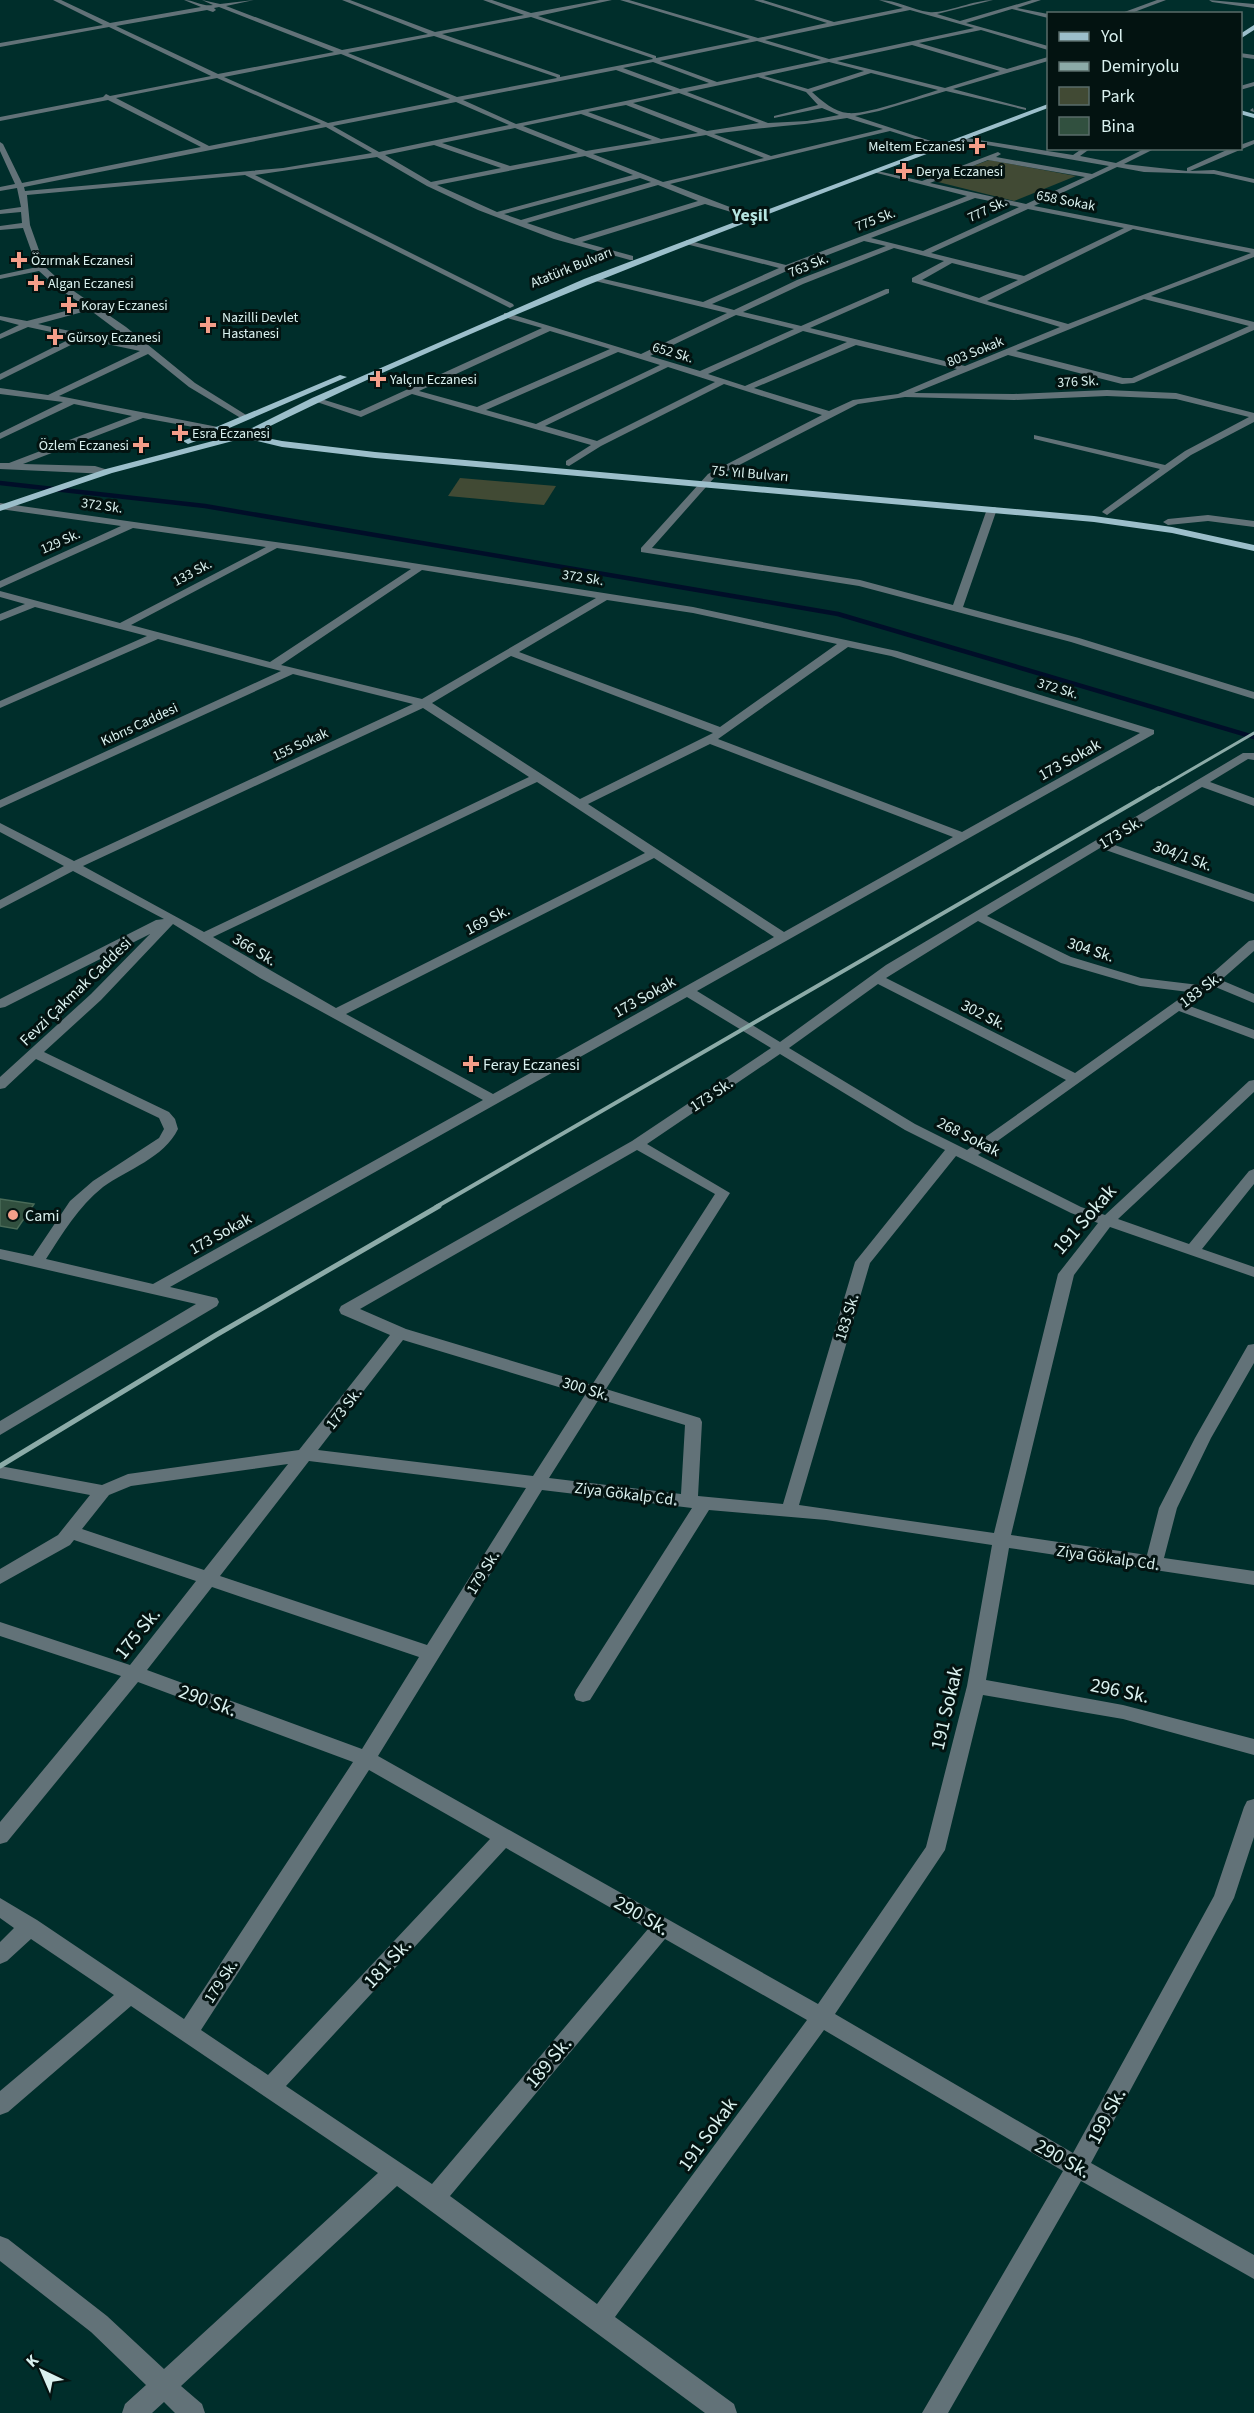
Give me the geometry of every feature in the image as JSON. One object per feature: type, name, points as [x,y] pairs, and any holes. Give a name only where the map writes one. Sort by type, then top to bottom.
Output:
[{"type":"main road","points":[[1242,38],[1254,27]]},
{"type":"main road","name":"Atatürk Bulvarı","points":[[104,472],[242,436],[508,311],[630,258],[1002,117],[1045,104]]},
{"type":"main road","name":"Atatürk Bulvarı","points":[[369,366],[1012,119],[1045,104]]},
{"type":"main road","points":[[1002,117],[1012,119]]},
{"type":"main road","points":[[1,507],[218,430],[347,375]]},
{"type":"main road","name":"75. Yıl Bulvarı","points":[[247,418],[280,433],[350,443],[569,463],[1127,524],[1172,530],[1254,548]]},
{"type":"main road","name":"75. Yıl Bulvarı","points":[[218,430],[282,444],[375,455],[708,479],[1107,512],[1254,539]]},
{"type":"street","points":[[56,0],[208,70]]},
{"type":"street","points":[[187,0],[312,49],[339,51],[609,0]]},
{"type":"street","points":[[205,0],[418,89],[453,99],[706,201],[744,214]]},
{"type":"street","points":[[0,45],[250,0]]},
{"type":"street","points":[[345,0],[420,29],[558,76]]},
{"type":"street","points":[[486,0],[654,59],[719,85]]},
{"type":"street","points":[[388,35],[577,0]]},
{"type":"street","points":[[623,0],[828,60],[1024,109]]},
{"type":"street","points":[[757,0],[835,24]]},
{"type":"street","points":[[882,0],[1047,48]]},
{"type":"street","points":[[931,13],[990,0]]},
{"type":"street","points":[[962,22],[1038,0]]},
{"type":"street","points":[[1128,12],[1163,0]]},
{"type":"street","points":[[1212,0],[1254,6]]},
{"type":"street","points":[[935,2],[946,10]]},
{"type":"street","points":[[1002,2],[1047,16]]},
{"type":"street","points":[[0,185],[20,187],[322,122],[617,68],[901,5]]},
{"type":"street","points":[[339,51],[436,89],[453,99],[558,76],[759,40],[911,8]]},
{"type":"street","points":[[1133,10],[1142,12]]},
{"type":"street","points":[[0,189],[248,174],[380,154],[758,77],[984,28]]},
{"type":"street","points":[[0,119],[325,50],[346,43]]},
{"type":"street","points":[[911,43],[1006,71]]},
{"type":"street","points":[[430,184],[588,153],[768,124],[807,123],[877,110],[1047,59]]},
{"type":"street","points":[[617,68],[768,124]]},
{"type":"street","points":[[0,111],[208,70],[219,71],[257,95],[337,130],[430,184],[520,223],[573,242],[630,258]]},
{"type":"street","points":[[808,91],[869,71]]},
{"type":"street","points":[[758,77],[808,91],[823,106],[845,116],[934,143]]},
{"type":"street","points":[[98,92],[203,146]]},
{"type":"street","points":[[627,103],[768,157]]},
{"type":"street","points":[[759,121],[823,106]]},
{"type":"street","points":[[464,110],[475,108]]},
{"type":"street","points":[[581,112],[662,141]]},
{"type":"street","points":[[337,130],[383,123]]},
{"type":"street","points":[[520,223],[661,183],[892,129]]},
{"type":"street","points":[[960,139],[1117,165],[1180,173],[1214,172],[1254,181]]},
{"type":"street","points":[[435,142],[509,168]]},
{"type":"street","points":[[0,144],[20,187],[27,225],[41,268],[62,287],[149,350],[192,385],[247,418]]},
{"type":"street","points":[[922,183],[1013,148]]},
{"type":"street","points":[[1074,157],[1085,150]]},
{"type":"street","name":"777 Sk.","points":[[924,254],[1149,150]]},
{"type":"street","points":[[1180,173],[1234,150]]},
{"type":"street","points":[[988,158],[1092,176]]},
{"type":"street","name":"658 Sokak","points":[[875,171],[974,196],[1254,252]]},
{"type":"street","name":"652 Sk.","points":[[248,174],[508,311],[550,328],[832,415]]},
{"type":"street","points":[[497,214],[641,174]]},
{"type":"street","name":"775 Sk.","points":[[704,305],[786,268],[974,196]]},
{"type":"street","points":[[573,242],[706,201]]},
{"type":"street","points":[[0,212],[25,209]]},
{"type":"street","points":[[0,228],[27,225]]},
{"type":"street","points":[[980,301],[1132,227]]},
{"type":"street","points":[[863,238],[1025,279]]},
{"type":"street","points":[[689,242],[786,268]]},
{"type":"street","points":[[1245,249],[1254,245]]},
{"type":"street","name":"763 Sk.","points":[[643,356],[800,282],[893,246]]},
{"type":"street","name":"803 Sokak","points":[[708,479],[832,415],[840,408],[856,402],[900,396],[1254,252]]},
{"type":"street","points":[[951,261],[915,280],[1069,327]]},
{"type":"street","points":[[0,278],[41,268]]},
{"type":"street","points":[[594,278],[966,369]]},
{"type":"street","points":[[700,374],[886,291]]},
{"type":"street","points":[[1143,296],[1254,326]]},
{"type":"street","points":[[0,337],[27,324],[91,307]]},
{"type":"street","points":[[0,318],[149,350]]},
{"type":"street","points":[[1008,352],[1122,381],[1134,380],[1254,326]]},
{"type":"street","points":[[315,400],[362,414],[550,328]]},
{"type":"street","points":[[0,377],[82,336]]},
{"type":"street","points":[[747,388],[858,341]]},
{"type":"street","points":[[478,410],[618,349]]},
{"type":"street","points":[[49,398],[149,350]]},
{"type":"street","points":[[537,427],[668,364]]},
{"type":"street","points":[[569,463],[598,444],[724,381]]},
{"type":"street","points":[[0,391],[73,401],[218,430]]},
{"type":"street","points":[[410,391],[598,444]]},
{"type":"street","name":"376 Sk.","points":[[900,396],[1014,397],[1107,393],[1176,396],[1254,417]]},
{"type":"street","points":[[0,436],[73,401]]},
{"type":"street","points":[[11,466],[143,415]]},
{"type":"street","points":[[1107,512],[1188,453],[1254,417]]},
{"type":"street","points":[[1037,437],[1166,468]]},
{"type":"street","points":[[0,466],[94,469],[104,472]]},
{"type":"street","points":[[708,479],[645,550],[860,583],[1075,640],[1254,696]]},
{"type":"street","name":"372 Sk.","points":[[1,507],[276,545],[693,610],[893,653],[1150,732]]},
{"type":"street","points":[[957,609],[992,509]]},
{"type":"street","points":[[1168,522],[1208,518],[1254,524]]},
{"type":"street","name":"129 Sk.","points":[[0,585],[132,525]]},
{"type":"street","name":"133 Sk.","points":[[122,626],[276,545]]},
{"type":"street","points":[[272,666],[420,567]]},
{"type":"street","points":[[0,594],[272,666],[424,703],[783,937]]},
{"type":"street","name":"155 Sokak","points":[[0,905],[73,866],[424,703],[606,596]]},
{"type":"street","points":[[0,618],[35,603]]},
{"type":"street","points":[[0,705],[156,636]]},
{"type":"street","points":[[579,804],[710,740],[846,643]]},
{"type":"street","points":[[510,652],[722,732]]},
{"type":"street","name":"Kıbrıs Caddesi","points":[[0,804],[291,670]]},
{"type":"street","name":"173 Sokak","points":[[155,1289],[1150,732]]},
{"type":"street","points":[[710,740],[963,837]]},
{"type":"street","name":"173 Sk.","points":[[307,1455],[400,1334],[347,1310],[637,1144],[877,978],[1201,783],[1251,756]]},
{"type":"street","points":[[203,937],[538,777]]},
{"type":"street","points":[[1201,783],[1254,802]]},
{"type":"street","name":"366 Sk.","points":[[0,828],[172,918],[265,975],[492,1099]]},
{"type":"street","name":"304/1 Sk.","points":[[1101,844],[1254,898]]},
{"type":"street","name":"169 Sk.","points":[[335,1014],[654,853]]},
{"type":"street","name":"304 Sk.","points":[[978,916],[1066,960],[1140,982],[1206,985],[1254,999]]},
{"type":"street","points":[[0,1004],[172,918]]},
{"type":"street","name":"Fevzi Çakmak Caddesi","points":[[0,1085],[96,997],[172,918]]},
{"type":"street","name":"183 Sk.","points":[[789,1510],[863,1262],[961,1152],[1075,1079],[1206,985],[1254,944]]},
{"type":"street","name":"302 Sk.","points":[[877,978],[1075,1079]]},
{"type":"street","name":"268 Sokak","points":[[687,991],[910,1127],[1076,1210],[1254,1272]]},
{"type":"street","points":[[1177,1006],[1254,1035]]},
{"type":"street","points":[[35,1053],[164,1115],[168,1119],[171,1130],[165,1141],[98,1184],[75,1204],[36,1263]]},
{"type":"street","name":"191 Sokak","points":[[599,2320],[821,2017],[935,1850],[976,1686],[1001,1542],[1066,1274],[1108,1220],[1254,1084]]},
{"type":"street","name":"179 Sk.","points":[[187,2032],[366,1759],[538,1482],[723,1193],[637,1144]]},
{"type":"street","points":[[1192,1250],[1254,1174]]},
{"type":"street","points":[[0,1254],[211,1302],[0,1430]]},
{"type":"street","name":"300 Sk.","points":[[400,1334],[598,1391],[694,1422],[696,1502],[583,1695]]},
{"type":"street","points":[[1154,1564],[1168,1508],[1203,1438],[1254,1349]]},
{"type":"street","name":"Ziya Gökalp Cd.","points":[[103,1491],[128,1480],[307,1455],[696,1502],[826,1514],[1001,1542],[1254,1578]]},
{"type":"street","name":"175 Sk.","points":[[0,1836],[134,1673],[307,1455]]},
{"type":"street","points":[[0,1472],[103,1491],[64,1540],[0,1577]]},
{"type":"street","points":[[70,1532],[431,1654]]},
{"type":"street","name":"290 Sk.","points":[[0,1629],[134,1673],[366,1759],[821,2017],[951,2095],[1254,2268]]},
{"type":"street","name":"296 Sk.","points":[[976,1686],[1124,1712],[1254,1747]]},
{"type":"street","name":"199 Sk.","points":[[934,2413],[1078,2166],[1224,1898],[1254,1807]]},
{"type":"street","name":"181 Sk.","points":[[270,2088],[504,1837]]},
{"type":"street","points":[[0,1907],[434,2198],[725,2413]]},
{"type":"street","points":[[0,1955],[30,1926]]},
{"type":"street","name":"189 Sk.","points":[[434,2198],[662,1927]]},
{"type":"street","points":[[0,2105],[130,1994]]},
{"type":"street","points":[[134,2413],[396,2172]]},
{"type":"street","points":[[0,2247],[99,2324],[193,2413]]},
{"type":"green space","points":[[989,160],[1076,176],[1014,201],[934,181]]},
{"type":"green space","points":[[460,478],[556,486],[544,505],[448,496]]},
{"type":"building","name":"Cami","points":[[0,1199],[34,1204],[17,1229],[0,1226]]},
{"type":"waterway","points":[[0,483],[205,506],[838,614],[1254,737]]},
{"type":"railway","points":[[1156,790],[1254,733]]},
{"type":"railway","points":[[436,1207],[1159,788]]},
{"type":"railway","points":[[0,1466],[216,1335],[439,1206]]},
{"type":"place","name":"Meltem Eczanesi","points":[[977,146]]},
{"type":"place","name":"Derya Eczanesi","points":[[904,171]]},
{"type":"place","name":"Özırmak Eczanesi","points":[[19,260]]},
{"type":"place","name":"Algan Eczanesi","points":[[36,283]]},
{"type":"place","name":"Koray Eczanesi","points":[[69,305]]},
{"type":"place","name":"Nazilli Devlet Hastanesi","points":[[208,325]]},
{"type":"place","name":"Gürsoy Eczanesi","points":[[55,337]]},
{"type":"place","name":"Yalçın Eczanesi","points":[[378,379]]},
{"type":"place","name":"Esra Eczanesi","points":[[180,433]]},
{"type":"place","name":"Özlem Eczanesi","points":[[141,445]]},
{"type":"place","name":"Feray Eczanesi","points":[[471,1064]]},
{"type":"place","name":"Cami","points":[[13,1215]]},
{"type":"district","name":"Yeşil","points":[[750,215]]}]
